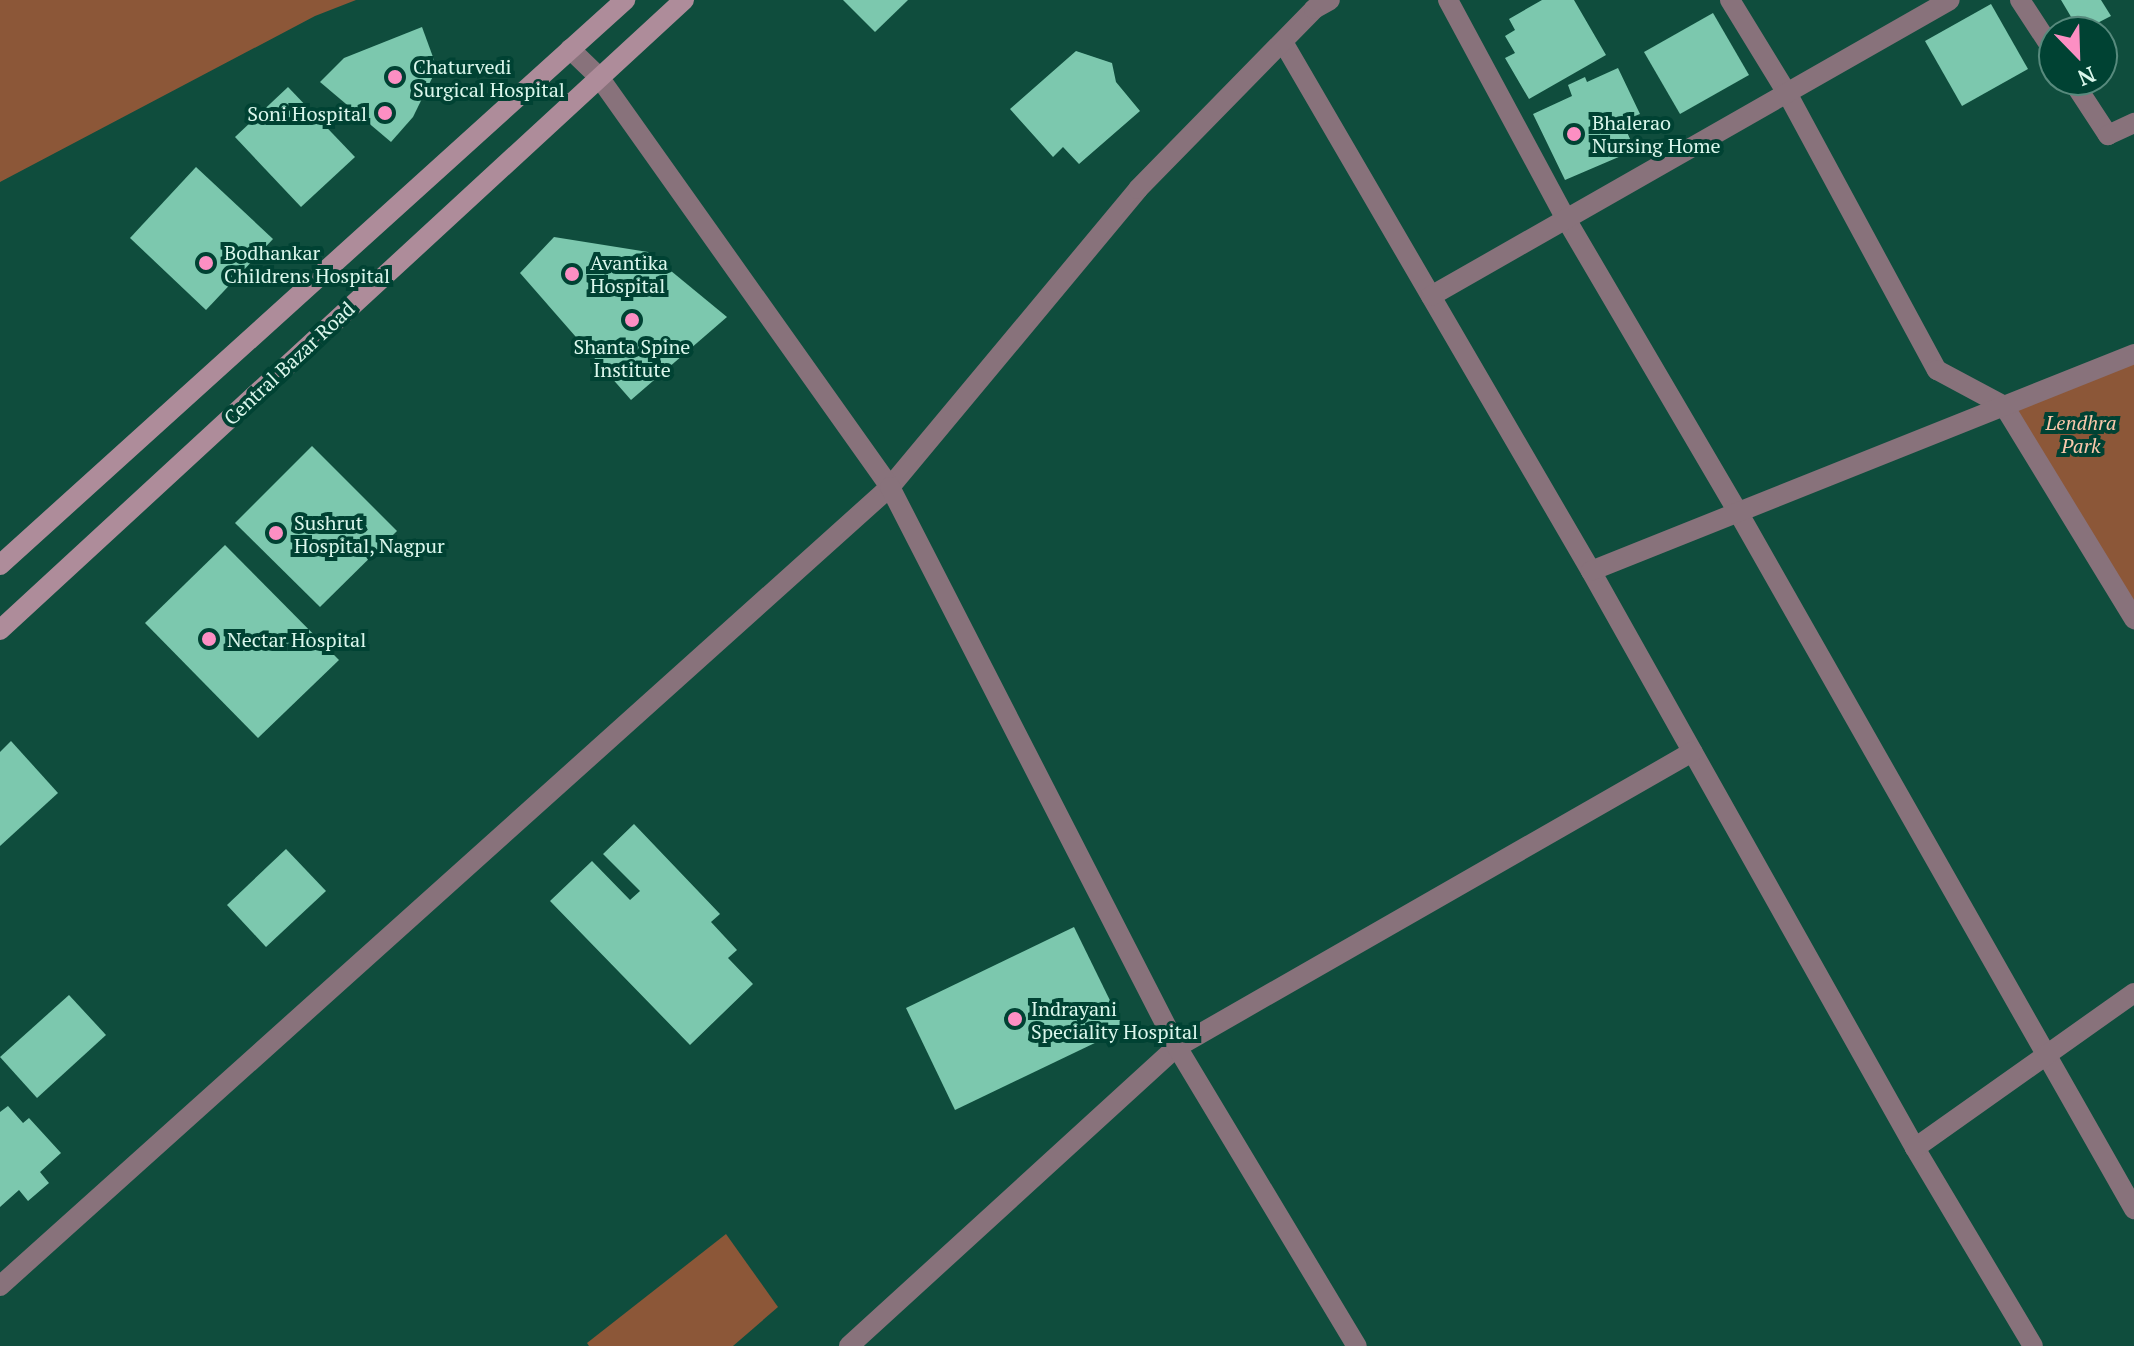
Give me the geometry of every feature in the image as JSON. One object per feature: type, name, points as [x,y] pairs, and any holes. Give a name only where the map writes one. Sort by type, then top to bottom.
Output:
[{"type":"main road","points":[[0,565],[625,0]]},
{"type":"main road","name":"Central Bazar Road","points":[[0,630],[684,0]]},
{"type":"street","points":[[0,1286],[890,487],[1138,189],[1314,9],[1330,0]]},
{"type":"street","points":[[1448,0],[1566,219],[1738,512],[2134,1209]]},
{"type":"street","points":[[1730,0],[1787,93],[1937,370],[2004,406],[2134,619]]},
{"type":"street","points":[[1431,296],[1950,0]]},
{"type":"street","points":[[2020,0],[2038,28]]},
{"type":"street","points":[[1283,42],[1591,571],[1915,1148],[2033,1346]]},
{"type":"street","points":[[570,49],[599,77],[890,487],[1177,1047],[1357,1346]]},
{"type":"street","points":[[2082,96],[2108,135],[2134,123]]},
{"type":"street","points":[[1591,571],[2134,354]]},
{"type":"street","points":[[849,1346],[1177,1047],[1692,752]]},
{"type":"street","points":[[1915,1148],[2134,993]]},
{"type":"green space","points":[[0,0],[356,0],[315,16],[0,182]]},
{"type":"green space","name":"Lendhra Park","points":[[2134,354],[2134,619],[2004,406]]},
{"type":"green space","points":[[726,1234],[778,1307],[733,1346],[589,1346],[587,1343]]},
{"type":"building","points":[[843,0],[908,0],[875,32]]},
{"type":"building","points":[[1542,0],[1574,0],[1606,55],[1529,99],[1505,58],[1515,53],[1505,36],[1515,30],[1509,19]]},
{"type":"building","points":[[2061,0],[2101,0],[2111,16],[2070,16]]},
{"type":"building","points":[[1991,4],[2028,69],[1962,106],[1925,41]]},
{"type":"building","points":[[1713,13],[1749,75],[1680,114],[1644,52]]},
{"type":"building","points":[[422,27],[437,68],[413,117],[391,142],[320,82],[344,58]]},
{"type":"building","points":[[1076,51],[1112,63],[1116,82],[1140,111],[1079,164],[1063,147],[1053,157],[1010,109]]},
{"type":"building","points":[[1618,68],[1640,114],[1622,121],[1635,150],[1565,180],[1533,114],[1572,96],[1568,85],[1585,77],[1587,82]]},
{"type":"building","points":[[288,87],[355,157],[301,207],[235,137]]},
{"type":"building","points":[[196,167],[273,239],[206,310],[130,238]]},
{"type":"building","points":[[554,237],[648,252],[727,317],[631,400],[520,273]]},
{"type":"building","points":[[312,446],[397,531],[320,607],[235,523]]},
{"type":"building","points":[[225,545],[339,660],[258,738],[145,623]]},
{"type":"building","points":[[11,741],[58,793],[0,846],[0,752]]},
{"type":"building","points":[[634,824],[720,914],[711,922],[737,950],[728,958],[753,984],[690,1045],[550,901],[592,861],[630,900],[640,891],[603,854]]},
{"type":"building","points":[[286,849],[326,891],[266,947],[227,905]]},
{"type":"building","name":"Indrayani Speciality Hospital","points":[[1074,927],[1124,1029],[955,1110],[906,1008]]},
{"type":"building","points":[[69,995],[106,1035],[37,1098],[0,1057]]},
{"type":"building","points":[[8,1106],[23,1123],[29,1118],[61,1153],[40,1172],[49,1183],[28,1201],[19,1190],[0,1207],[0,1112]]},
{"type":"place","name":"Chaturvedi Surgical Hospital","points":[[395,77]]},
{"type":"place","name":"Soni Hospital","points":[[385,113]]},
{"type":"place","name":"Bhalerao Nursing Home","points":[[1574,134]]},
{"type":"place","name":"Bodhankar Childrens Hospital","points":[[206,263]]},
{"type":"place","name":"Avantika Hospital","points":[[572,274]]},
{"type":"place","name":"Shanta Spine Institute","points":[[632,320]]},
{"type":"place","name":"Sushrut Hospital, Nagpur","points":[[276,533]]},
{"type":"place","name":"Nectar Hospital","points":[[209,639]]},
{"type":"place","name":"Indrayani Speciality Hospital","points":[[1015,1019]]}]
